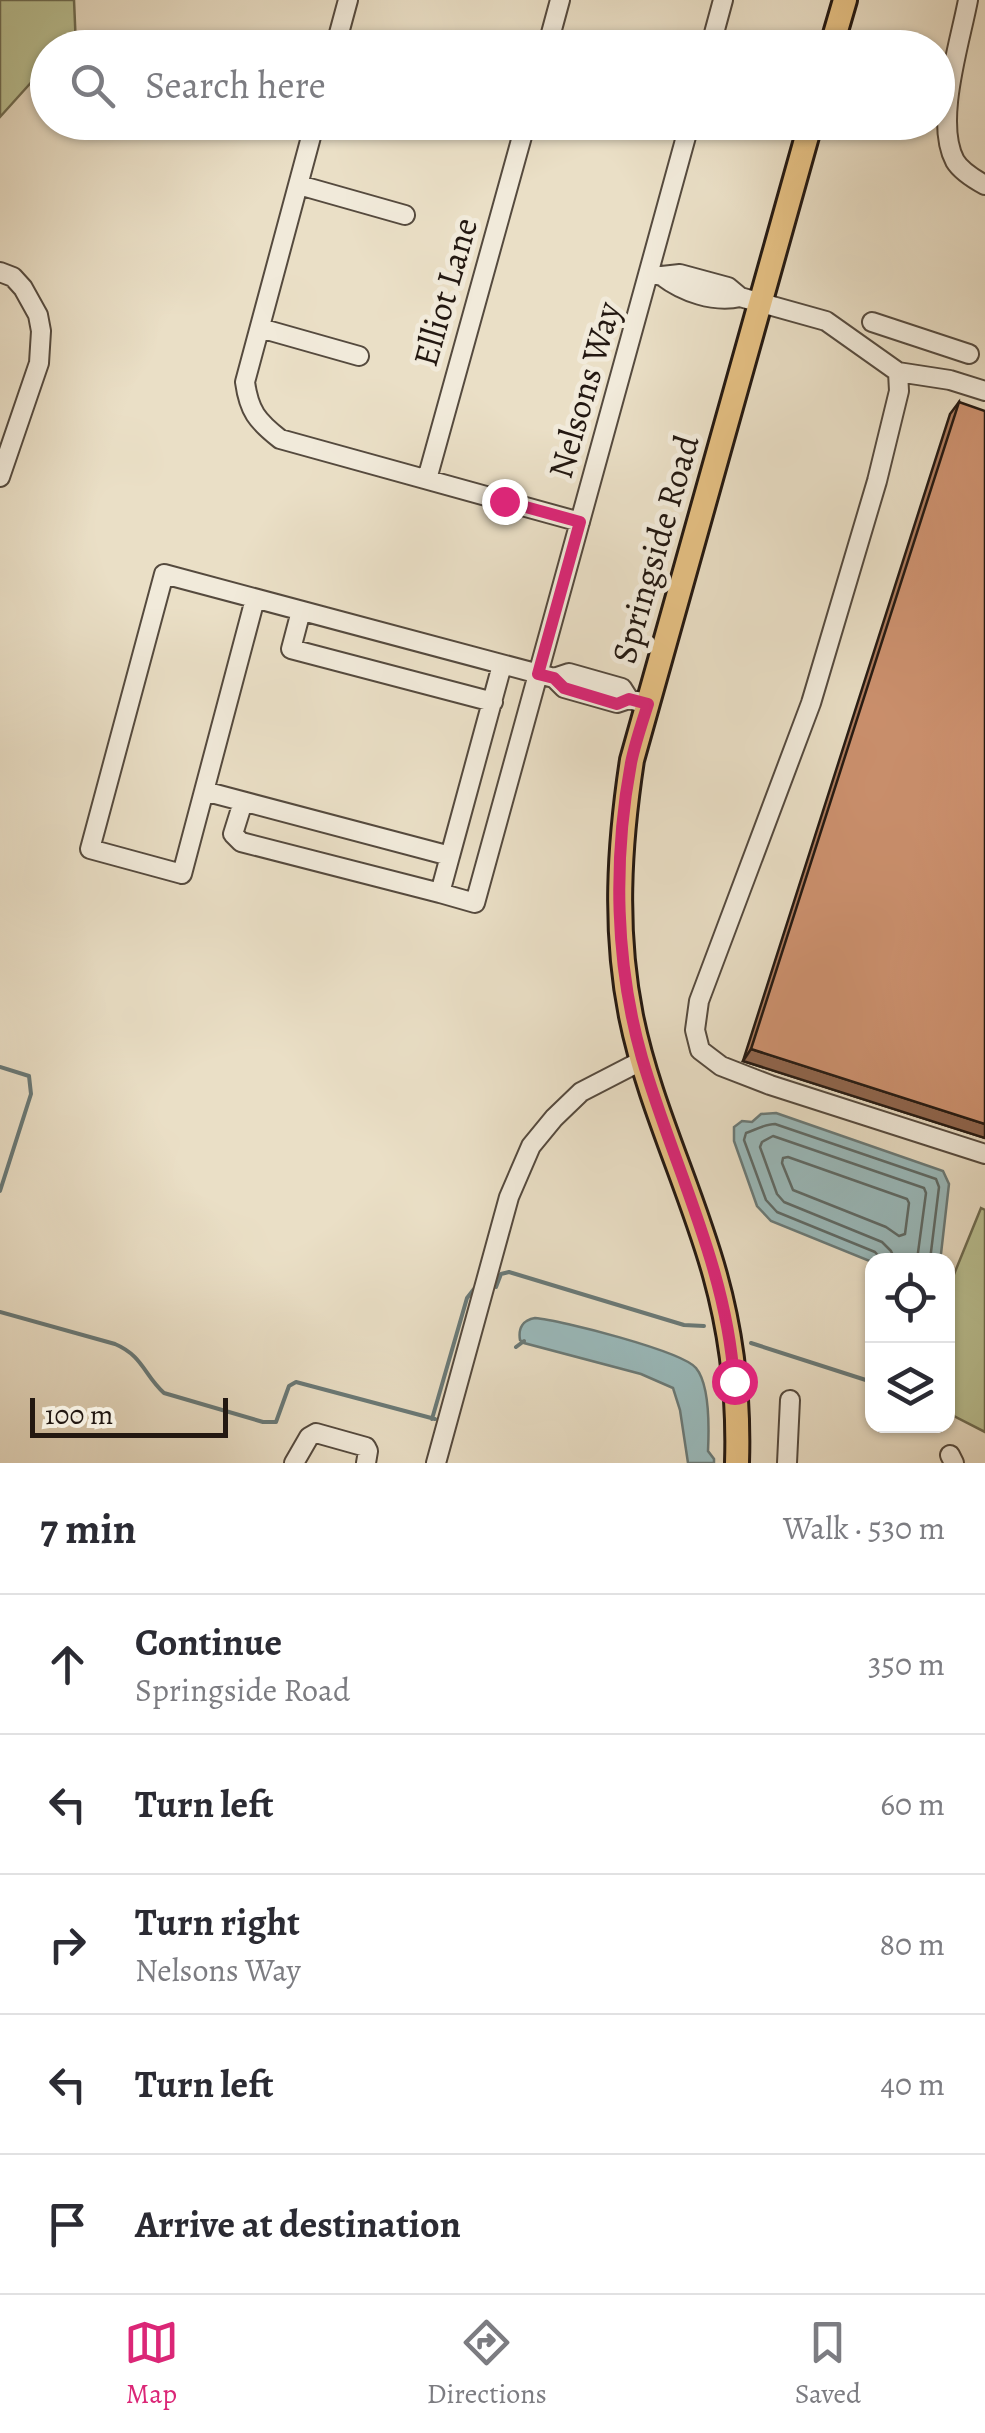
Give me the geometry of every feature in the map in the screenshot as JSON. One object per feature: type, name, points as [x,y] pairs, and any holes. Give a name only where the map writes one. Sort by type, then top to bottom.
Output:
[{"type":"main road","points":[[837,30],[845,0]]},
{"type":"main road","name":"Springside Road","points":[[737,1463],[732,1353],[716,1277],[631,1016],[620,938],[619,877],[638,701],[750,300],[804,140]]},
{"type":"street","points":[[342,30],[348,0]]},
{"type":"street","points":[[552,30],[560,0]]},
{"type":"street","points":[[715,30],[723,0]]},
{"type":"street","points":[[955,64],[968,0]]},
{"type":"street","points":[[310,140],[245,382],[248,405],[262,425],[280,439],[580,522]]},
{"type":"street","name":"Elliot Lane","points":[[427,479],[521,140]]},
{"type":"street","name":"Nelsons Way","points":[[440,894],[474,903],[546,676],[580,522],[656,275],[686,140]]},
{"type":"street","points":[[948,140],[957,164],[985,185]]},
{"type":"street","points":[[298,185],[405,216]]},
{"type":"street","points":[[0,272],[14,277],[24,288],[41,331],[38,364],[0,477]]},
{"type":"street","points":[[656,275],[696,278],[728,287],[750,300],[826,321],[898,372],[985,391]]},
{"type":"street","points":[[872,322],[977,357],[959,383]]},
{"type":"street","points":[[260,328],[359,356]]},
{"type":"street","points":[[898,372],[899,391],[877,481],[811,703],[699,1000],[696,1030],[700,1050],[721,1066],[985,1154]]},
{"type":"street","points":[[256,599],[182,874],[90,849],[164,574],[546,676],[569,673],[622,688],[638,701]]},
{"type":"street","points":[[301,611],[291,648],[493,702]]},
{"type":"street","points":[[243,802],[233,834],[241,842],[440,894],[502,665]]},
{"type":"street","points":[[204,791],[450,856]]},
{"type":"street","points":[[436,1463],[509,1197],[531,1146],[582,1092],[643,1060]]},
{"type":"street","points":[[787,1463],[790,1400]]},
{"type":"street","points":[[294,1463],[316,1433],[366,1447],[366,1463]]},
{"type":"green space","points":[[0,0],[74,0],[75,30],[30,30],[30,84],[0,117]]},
{"type":"green space","points":[[981,1208],[985,1210],[985,1432],[955,1417],[955,1272]]},
{"type":"water","points":[[776,1113],[943,1171],[949,1184],[941,1253],[865,1253],[865,1259],[771,1221],[757,1206],[734,1141],[734,1127],[742,1121],[752,1122],[761,1114]]},
{"type":"water","points":[[535,1318],[645,1345],[696,1368],[706,1396],[708,1451],[714,1463],[688,1463],[673,1388],[641,1374],[524,1343],[520,1340],[521,1328]]},
{"type":"building","points":[[959,402],[985,411],[985,1124],[751,1049]]},
{"type":"waterway","points":[[0,1067],[29,1076],[31,1094],[0,1191]]},
{"type":"waterway","points":[[496,1287],[501,1274],[509,1272],[684,1325],[704,1326]]},
{"type":"waterway","points":[[432,1419],[467,1298],[474,1289]]},
{"type":"waterway","points":[[0,1312],[115,1344],[138,1360],[164,1393],[263,1422],[276,1422],[289,1386],[296,1382],[435,1419]]},
{"type":"waterway","points":[[516,1347],[524,1341]]},
{"type":"waterway","points":[[751,1343],[865,1380]]},
{"type":"route","points":[[504,501],[580,522],[538,674],[554,678],[564,688],[617,704],[629,699],[648,704],[632,760],[623,820],[620,938],[631,1016],[716,1277],[734,1381]]}]
